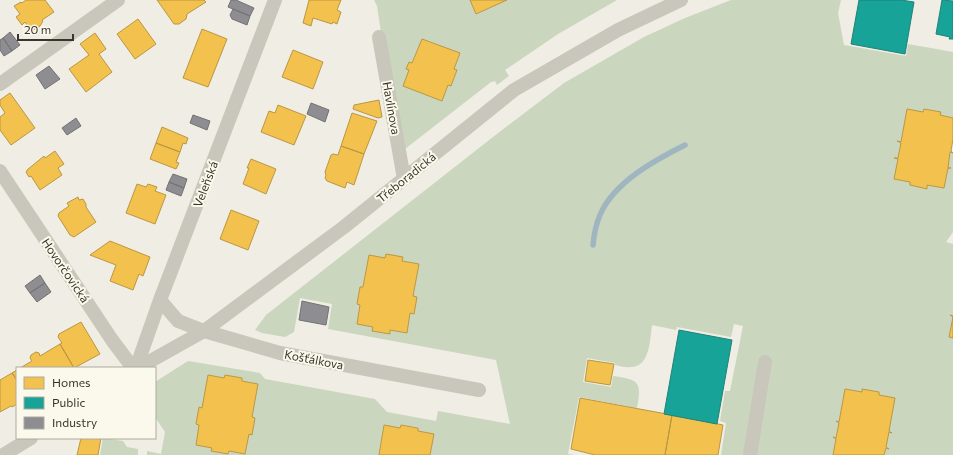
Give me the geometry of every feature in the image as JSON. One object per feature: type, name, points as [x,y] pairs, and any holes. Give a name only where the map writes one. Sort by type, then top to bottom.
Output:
[{"type":"street","points":[[0,84],[118,0]]},
{"type":"street","name":"Veleňská","points":[[136,367],[160,300],[275,0]]},
{"type":"street","name":"Třeboradická","points":[[138,367],[204,330],[344,227],[514,90],[618,30],[681,0]]},
{"type":"street","name":"Havlínova","points":[[379,37],[404,179]]},
{"type":"street","name":"Hovorčovická","points":[[0,171],[112,340],[135,367]]},
{"type":"street","name":"Košťálkova","points":[[160,300],[178,321],[280,353],[479,390]]},
{"type":"street","points":[[750,455],[765,362]]},
{"type":"street","points":[[3,455],[29,439]]},
{"type":"green space","points":[[374,0],[470,0],[476,14],[507,0],[617,0],[558,34],[505,70],[509,76],[497,85],[495,81],[491,82],[405,149],[398,143],[377,6]],"holes":[[[422,39],[460,54],[454,69],[457,71],[451,86],[409,70]]]},
{"type":"green space","points":[[731,0],[841,0],[838,13],[844,45],[906,56],[908,44],[953,52],[953,118],[940,115],[941,112],[924,109],[923,112],[907,110],[901,142],[897,142],[901,143],[898,158],[894,158],[898,159],[894,179],[910,182],[910,185],[927,189],[927,185],[944,188],[950,152],[953,153],[953,232],[946,242],[953,244],[953,316],[950,316],[953,317],[949,337],[953,338],[953,455],[884,455],[886,448],[889,448],[886,447],[889,432],[892,432],[889,431],[879,392],[862,389],[862,392],[845,389],[839,422],[836,421],[839,423],[836,438],[833,437],[836,439],[833,455],[721,455],[726,423],[720,421],[725,391],[730,391],[743,326],[734,324],[731,337],[677,327],[676,330],[652,325],[648,351],[642,362],[637,366],[625,367],[615,365],[615,363],[587,358],[583,382],[611,387],[613,376],[633,381],[637,383],[639,392],[637,408],[579,397],[568,454],[574,455],[430,455],[434,434],[418,431],[418,427],[401,425],[400,428],[384,425],[379,455],[147,455],[147,451],[161,454],[165,432],[156,418],[156,381],[188,361],[260,373],[265,379],[375,399],[387,412],[436,421],[438,411],[510,424],[496,360],[328,329],[332,304],[300,298],[294,332],[285,337],[262,333],[255,330],[266,315],[564,83],[644,37],[685,18]],"holes":[[[369,255],[385,258],[403,257],[402,261],[419,264],[413,296],[413,314],[410,313],[407,333],[390,330],[390,334],[372,330],[373,327],[357,324],[360,305],[357,304],[360,287],[363,287]],[[208,375],[224,378],[225,375],[242,378],[242,381],[258,384],[252,417],[255,418],[252,434],[249,434],[245,454],[229,451],[228,454],[212,451],[212,448],[196,445],[199,425],[196,424],[202,408]]]},
{"type":"green space","points":[[103,439],[123,441],[127,447],[138,449],[138,455],[100,455]]},
{"type":"building: Homes","points":[[26,0],[45,0],[54,12],[42,20],[43,21],[40,26],[36,29],[30,30],[25,22],[22,25],[16,17],[20,14],[14,6]]},
{"type":"building: Homes","points":[[157,0],[204,0],[206,2],[187,14],[186,19],[179,24],[174,24]]},
{"type":"building: Homes","points":[[309,0],[341,0],[337,10],[341,12],[337,24],[333,22],[332,24],[313,18],[311,26],[303,23]]},
{"type":"building: Homes","points":[[470,0],[507,0],[476,14]]},
{"type":"building: Homes","points":[[138,19],[156,44],[135,59],[117,34]]},
{"type":"building: Homes","points":[[202,29],[227,39],[208,87],[183,78]]},
{"type":"building: Homes","points":[[95,33],[106,49],[99,54],[112,72],[86,92],[69,69],[89,55],[80,44]]},
{"type":"building: Homes","points":[[422,39],[460,53],[454,69],[457,70],[451,86],[448,85],[442,101],[403,86],[409,70],[406,69],[409,62],[412,63]]},
{"type":"building: Homes","points":[[293,50],[323,62],[313,89],[282,77]]},
{"type":"building: Homes","points":[[10,93],[35,128],[11,145],[0,130],[0,117],[5,113],[0,105],[0,100]]},
{"type":"building: Homes","points":[[379,100],[382,117],[378,118],[353,109],[354,105]]},
{"type":"building: Homes","points":[[278,105],[306,116],[294,145],[261,132],[269,111],[275,113]]},
{"type":"building: Homes","points":[[907,109],[923,112],[924,109],[941,112],[940,115],[953,118],[953,139],[951,151],[953,153],[950,152],[944,188],[927,185],[927,189],[910,185],[910,182],[894,179],[898,159],[894,158],[898,158],[901,143],[897,141],[901,142]]},
{"type":"building: Homes","points":[[352,113],[377,121],[364,154],[341,146]]},
{"type":"building: Homes","points":[[162,127],[188,138],[186,144],[183,143],[180,152],[156,143]]},
{"type":"building: Homes","points":[[156,143],[180,152],[176,162],[179,163],[176,169],[150,159]]},
{"type":"building: Homes","points":[[341,146],[364,154],[354,185],[347,182],[345,188],[327,181],[325,178],[325,172],[331,155],[338,155]]},
{"type":"building: Homes","points":[[55,151],[64,164],[58,168],[62,175],[40,190],[31,176],[29,177],[26,172],[44,156],[45,158]]},
{"type":"building: Homes","points":[[251,159],[276,169],[266,194],[243,184]]},
{"type":"building: Homes","points":[[137,184],[146,187],[148,184],[157,187],[155,191],[166,195],[155,224],[126,213]]},
{"type":"building: Homes","points":[[78,197],[79,200],[83,199],[86,207],[96,222],[74,237],[70,235],[58,216],[59,213],[69,206],[67,203]]},
{"type":"building: Homes","points":[[231,210],[259,221],[248,250],[220,239]]},
{"type":"building: Homes","points":[[110,241],[150,257],[143,276],[139,274],[133,290],[110,281],[116,265],[90,255]]},
{"type":"building: Homes","points":[[386,254],[403,257],[402,261],[419,264],[413,296],[417,297],[414,314],[410,313],[407,333],[390,330],[390,334],[372,331],[373,327],[357,324],[360,305],[357,304],[360,287],[363,287],[369,255],[385,258]]},
{"type":"building: Homes","points":[[953,317],[953,338],[949,337]]},
{"type":"building: Homes","points":[[81,322],[100,354],[73,367],[60,344],[62,343],[58,337],[59,334]]},
{"type":"building: Homes","points":[[60,344],[73,367],[22,367],[32,361],[30,358],[31,355],[36,352],[39,353],[40,356]]},
{"type":"building: Homes","points":[[588,360],[614,364],[610,385],[585,381]]},
{"type":"building: Homes","points":[[16,371],[16,379],[12,373]]},
{"type":"building: Homes","points":[[12,373],[16,379],[16,405],[0,412],[0,380]]},
{"type":"building: Homes","points":[[208,375],[224,378],[225,375],[242,378],[242,381],[258,384],[252,417],[255,418],[252,435],[249,434],[245,454],[229,451],[228,454],[211,451],[212,448],[196,445],[199,425],[196,424],[199,407],[202,408]]},
{"type":"building: Homes","points":[[845,389],[862,392],[862,389],[879,392],[879,395],[895,398],[889,431],[892,433],[889,432],[886,447],[889,449],[886,448],[884,455],[833,455],[836,439],[833,437],[836,438],[839,423],[836,421],[839,422]]},
{"type":"building: Homes","points":[[580,398],[672,415],[665,455],[595,455],[571,449]]},
{"type":"building: Homes","points":[[672,415],[723,425],[718,455],[665,455]]},
{"type":"building: Homes","points":[[384,425],[400,428],[401,425],[418,428],[418,431],[434,434],[430,455],[379,455]]},
{"type":"building: Homes","points":[[81,439],[101,439],[98,455],[77,455]]},
{"type":"building: Public","points":[[859,0],[901,0],[914,2],[905,54],[851,44]]},
{"type":"building: Public","points":[[942,0],[953,1],[953,39],[936,34]]},
{"type":"building: Public","points":[[679,330],[732,340],[717,424],[664,414]]},
{"type":"building: Industry","points":[[231,0],[236,0],[254,8],[250,16],[228,7]]},
{"type":"building: Industry","points":[[233,9],[250,16],[247,25],[232,19],[230,15]]},
{"type":"building: Industry","points":[[10,32],[20,45],[12,51],[3,38]]},
{"type":"building: Industry","points":[[3,38],[12,51],[4,56],[0,50],[0,40]]},
{"type":"building: Industry","points":[[49,66],[60,79],[45,89],[36,75]]},
{"type":"building: Industry","points":[[311,103],[329,110],[325,122],[307,114]]},
{"type":"building: Industry","points":[[193,115],[210,121],[207,130],[190,123]]},
{"type":"building: Industry","points":[[76,118],[81,126],[67,135],[62,128]]},
{"type":"building: Industry","points":[[173,174],[187,179],[184,188],[169,182]]},
{"type":"building: Industry","points":[[169,182],[184,188],[181,196],[166,190]]},
{"type":"building: Industry","points":[[40,275],[45,283],[30,293],[25,286]]},
{"type":"building: Industry","points":[[45,283],[51,292],[37,302],[30,293]]},
{"type":"building: Industry","points":[[302,301],[329,307],[326,325],[299,320]]},
{"type":"waterway","points":[[593,245],[597,222],[606,203],[615,192],[636,173],[685,145]]}]
